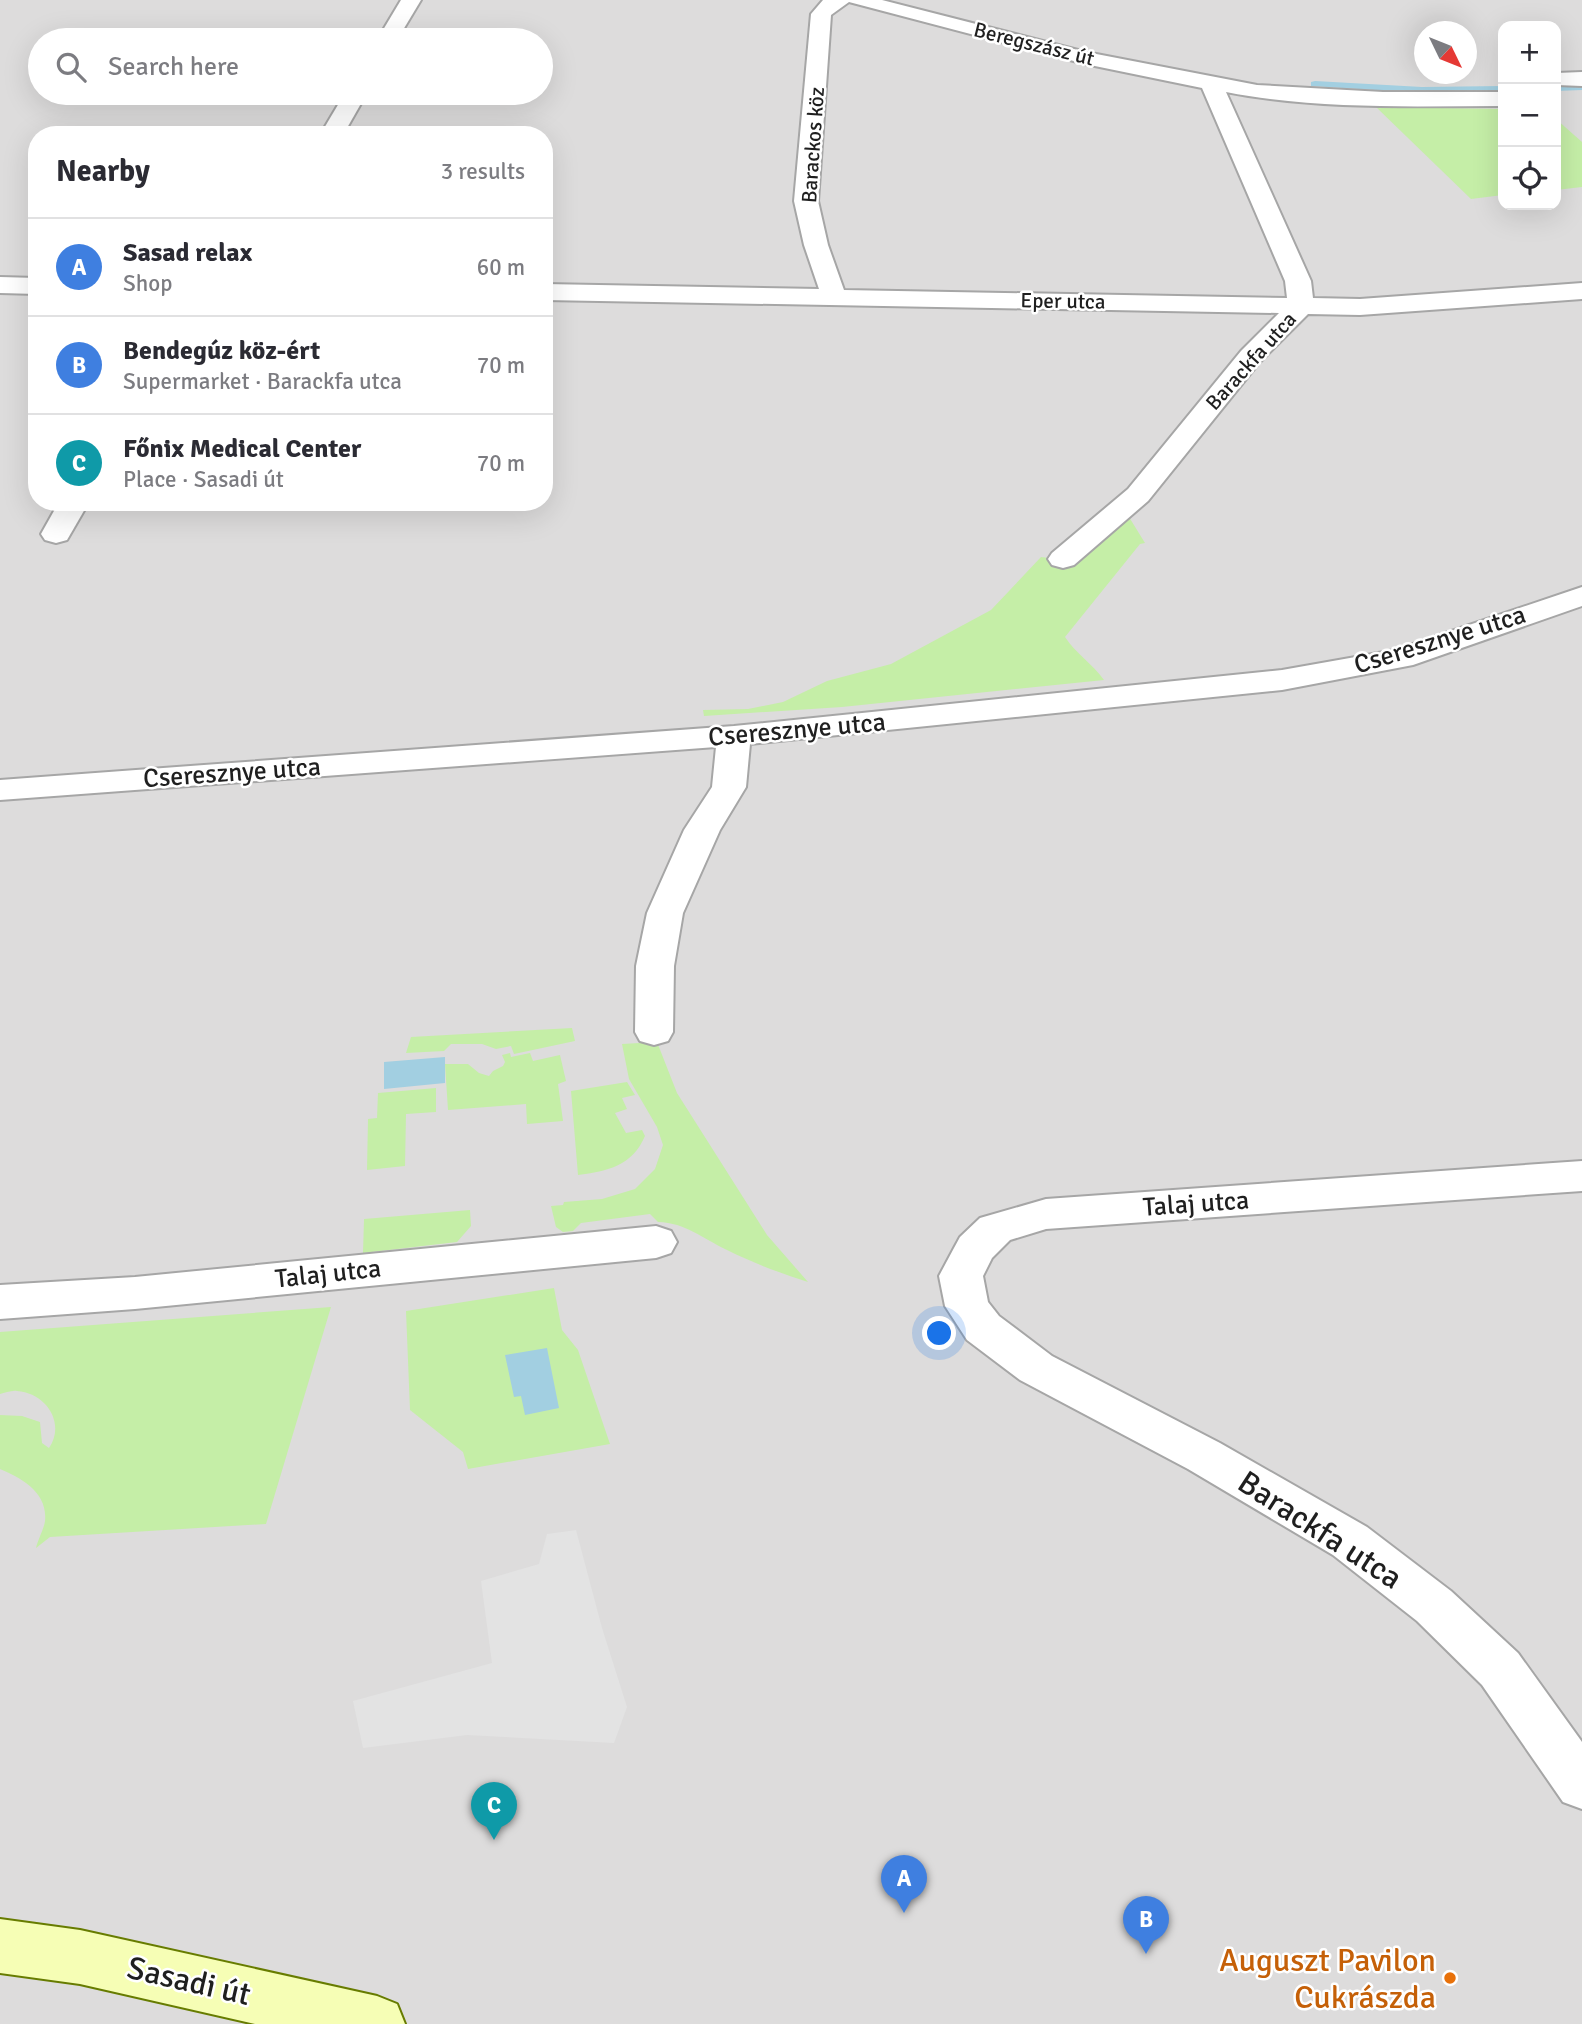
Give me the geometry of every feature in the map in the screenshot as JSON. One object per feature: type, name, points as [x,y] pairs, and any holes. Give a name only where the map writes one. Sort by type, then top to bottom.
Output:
[{"type":"street","points":[[394,28],[411,0]]},
{"type":"street","name":"Barackos köz","points":[[834,297],[816,245],[806,201],[821,14],[829,5],[840,0]]},
{"type":"street","name":"Beregszász út","points":[[858,0],[1085,58],[1211,83],[1301,96],[1498,99]]},
{"type":"street","name":"Beregszász út","points":[[1211,83],[1220,78],[1250,75],[1394,81],[1498,80]]},
{"type":"street","points":[[1561,79],[1582,79]]},
{"type":"street","name":"Barackfa utca","points":[[1063,559],[1138,495],[1250,357],[1301,306],[1298,281],[1211,83]]},
{"type":"street","points":[[1561,98],[1582,97]]},
{"type":"street","points":[[336,126],[349,105]]},
{"type":"street","points":[[0,285],[28,286]]},
{"type":"street","name":"Eper utca","points":[[553,292],[1301,306],[1430,303],[1582,291]]},
{"type":"street","points":[[56,534],[69,511]]},
{"type":"street","name":"Cseresznye utca","points":[[0,790],[734,736],[1282,680],[1402,658],[1582,596]]},
{"type":"street","points":[[654,1032],[655,966],[665,913],[702,830],[729,787],[734,736]]},
{"type":"street","name":"Talaj utca","points":[[1036,1368],[983,1328],[967,1306],[961,1276],[975,1248],[995,1229],[1046,1214],[1582,1176]]},
{"type":"street","name":"Talaj utca","points":[[0,1302],[107,1295],[656,1242]]},
{"type":"street","name":"Barackfa utca","points":[[1036,1368],[1204,1456],[1350,1541],[1434,1606],[1500,1669],[1582,1785]]},
{"type":"street","name":"Sasadi út","points":[[0,1946],[80,1957],[377,2024]]},
{"type":"shaded area","points":[[0,0],[1582,0],[1582,2024],[0,2024]]},
{"type":"shaded area","points":[[576,1530],[602,1628],[627,1707],[614,1743],[467,1735],[363,1748],[353,1701],[492,1663],[481,1581],[539,1564],[547,1534]]},
{"type":"green space","points":[[1376,107],[1498,109],[1498,196],[1471,199]]},
{"type":"green space","points":[[1561,123],[1582,142],[1582,187],[1561,189]]},
{"type":"green space","points":[[1129,517],[1145,543],[1140,544],[1065,637],[1104,680],[842,707],[704,716],[703,710],[748,709],[783,702],[827,681],[891,664],[991,610],[1041,557],[1073,561]]},
{"type":"green space","points":[[572,1028],[575,1041],[514,1054],[511,1046],[496,1049],[482,1044],[451,1044],[444,1051],[406,1053],[411,1037]]},
{"type":"green space","points":[[657,1042],[677,1093],[767,1235],[808,1282],[747,1259],[686,1228],[658,1222],[650,1214],[581,1223],[573,1231],[563,1232],[556,1227],[551,1206],[563,1205],[564,1202],[602,1199],[635,1189],[655,1169],[663,1145],[657,1127],[629,1079],[622,1044]]},
{"type":"green space","points":[[510,1053],[511,1057],[530,1053],[533,1061],[560,1055],[566,1081],[558,1084],[563,1121],[527,1124],[526,1104],[448,1110],[445,1064],[468,1064],[479,1073],[489,1076],[503,1066],[505,1062],[502,1055]]},
{"type":"green space","points":[[627,1082],[635,1095],[622,1098],[627,1109],[615,1113],[626,1133],[642,1130],[645,1136],[640,1146],[618,1165],[578,1175],[571,1091]]},
{"type":"green space","points":[[436,1088],[436,1112],[406,1114],[405,1166],[367,1170],[368,1119],[377,1118],[378,1093]]},
{"type":"green space","points":[[470,1210],[471,1226],[457,1242],[363,1253],[364,1219]]},
{"type":"green space","points":[[554,1288],[562,1330],[578,1350],[610,1444],[468,1469],[463,1452],[410,1410],[406,1311]]},
{"type":"green space","points":[[331,1307],[266,1524],[50,1537],[36,1548],[44,1524],[45,1511],[32,1488],[0,1469],[0,1415],[22,1416],[40,1422],[42,1443],[49,1448],[54,1438],[54,1420],[50,1411],[37,1397],[15,1391],[0,1394],[0,1332]]},
{"type":"water","points":[[445,1057],[445,1083],[384,1089],[384,1062]]},
{"type":"water","points":[[547,1348],[559,1408],[525,1415],[521,1396],[514,1397],[505,1355]]},
{"type":"waterway","points":[[1315,84],[1422,90],[1498,89]]},
{"type":"waterway","points":[[1561,88],[1582,87]]},
{"type":"place","name":"Főnix Medical Center","points":[[494,1840]]},
{"type":"place","name":"Sasad relax","points":[[904,1913]]},
{"type":"place","name":"Bendegúz köz-ért","points":[[1146,1954]]},
{"type":"place","name":"Auguszt Pavilon Cukrászda","points":[[1450,1978]]}]
